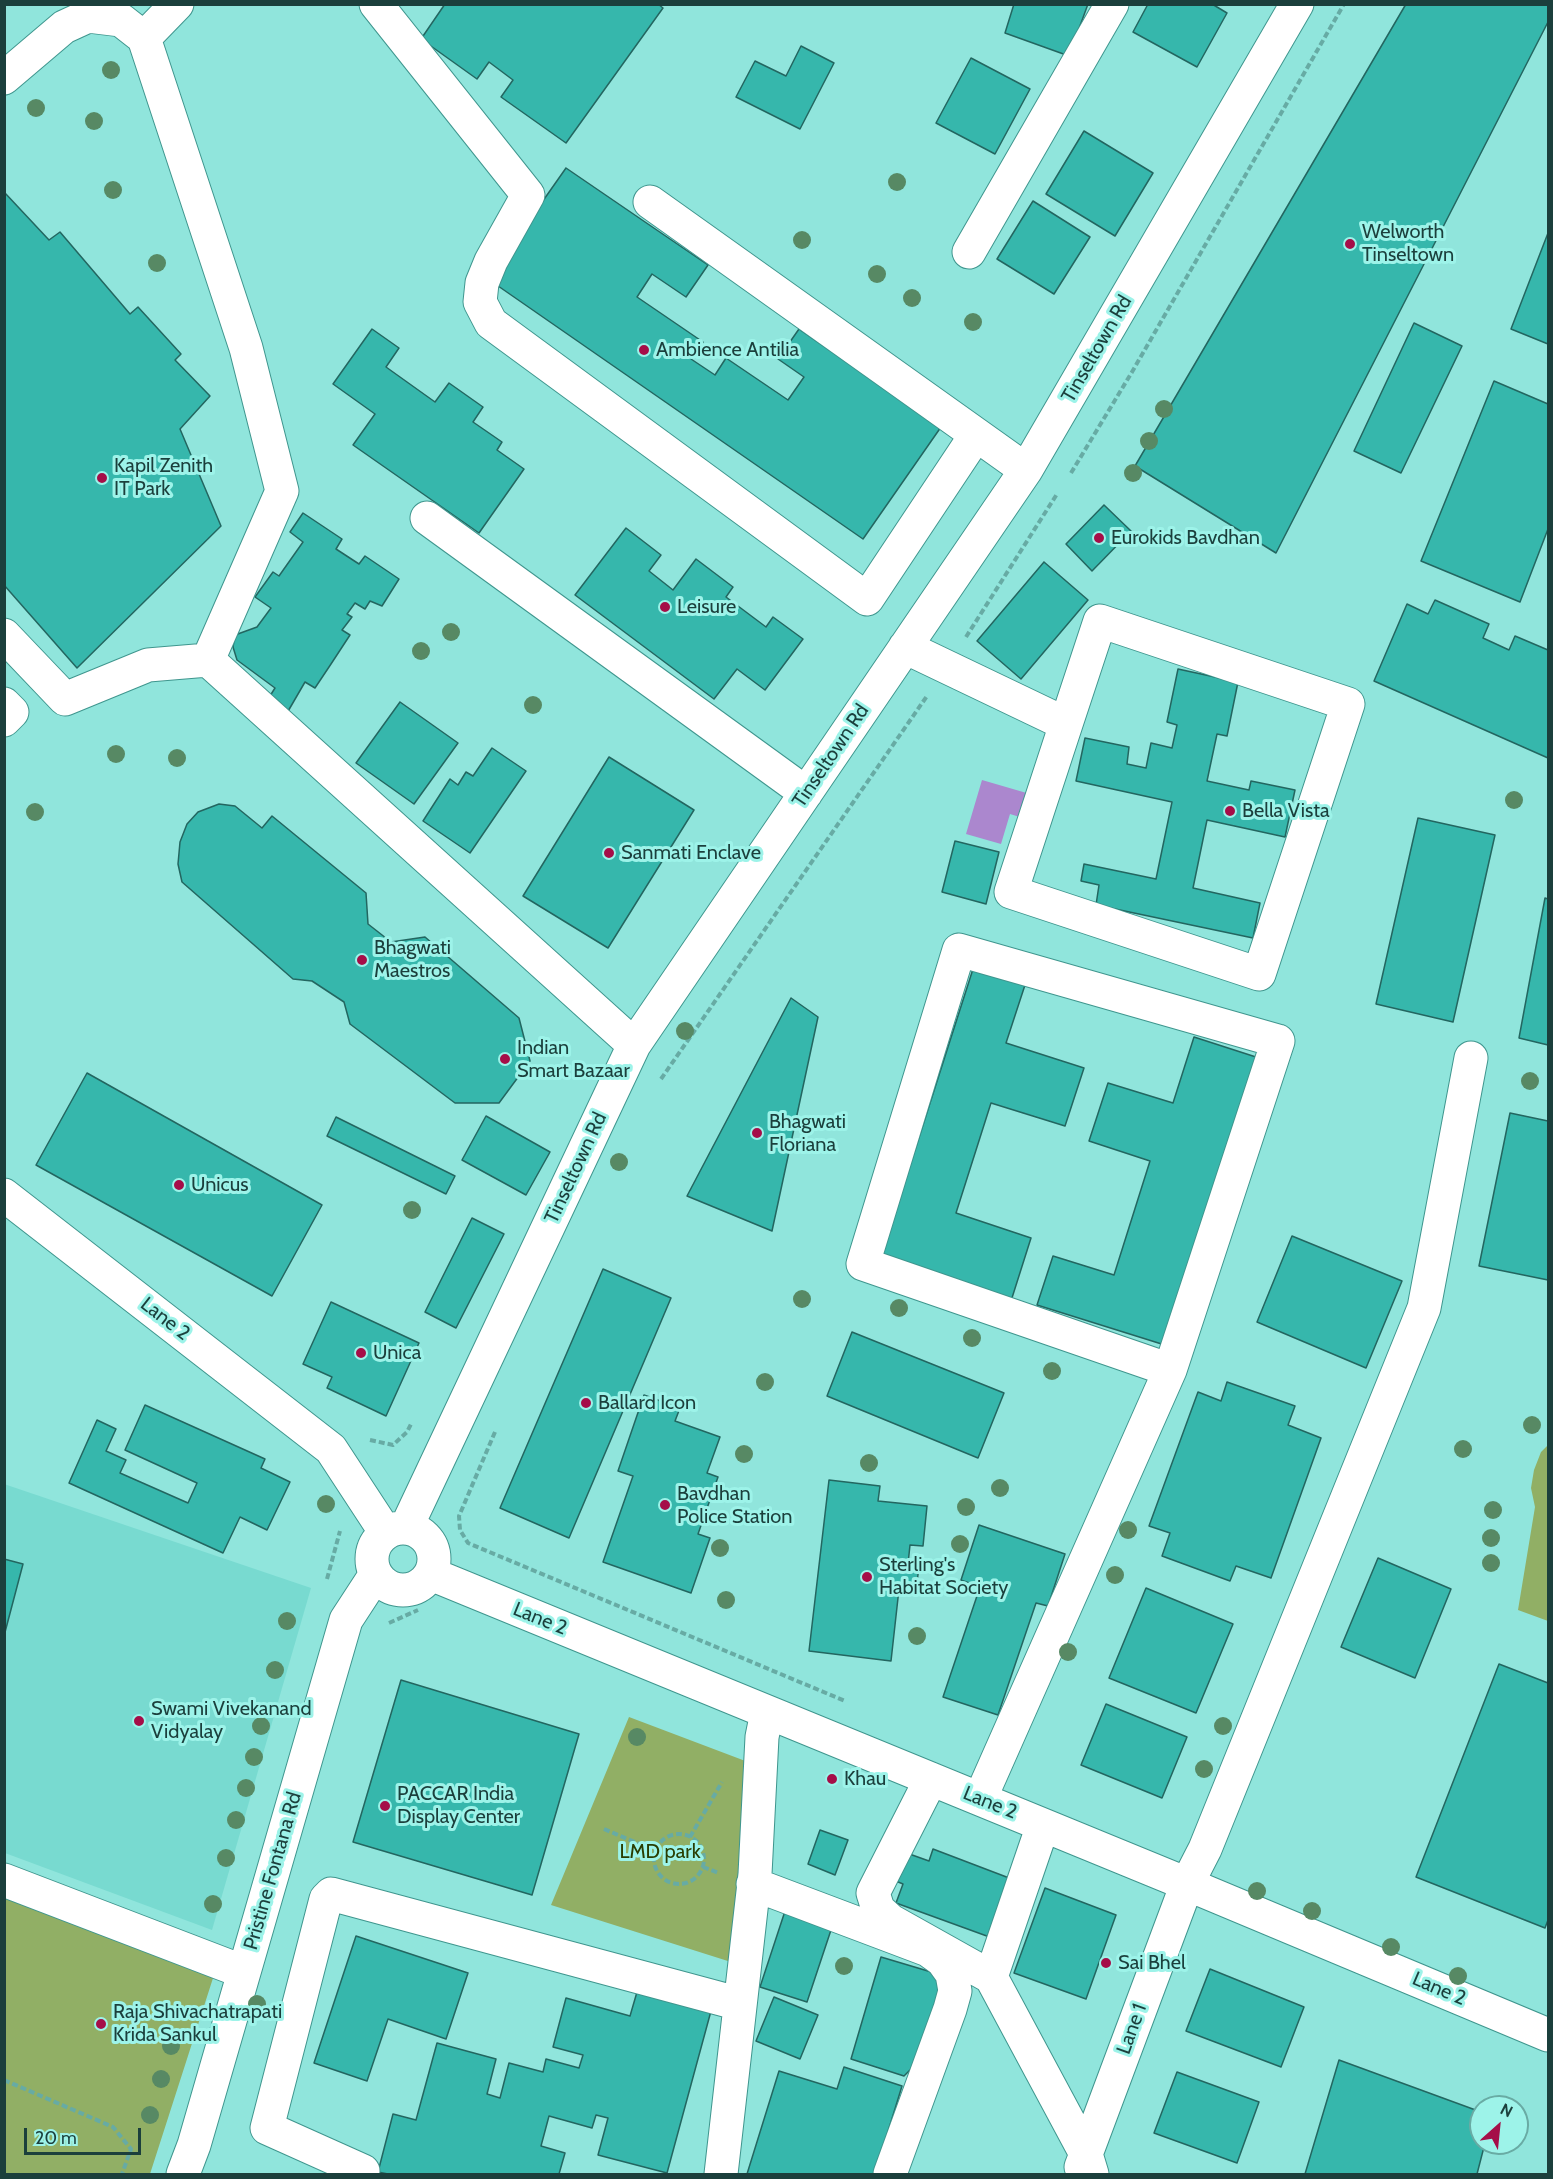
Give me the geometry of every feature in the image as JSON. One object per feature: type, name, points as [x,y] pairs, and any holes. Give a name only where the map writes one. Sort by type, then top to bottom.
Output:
[{"type":"street","points":[[144,38],[177,4]]},
{"type":"street","points":[[376,4],[528,195],[491,261],[482,283],[480,302],[491,323],[867,599],[976,435]]},
{"type":"street","points":[[969,252],[1113,4]]},
{"type":"street","name":"Tinseltown Rd","points":[[396,1530],[634,1045],[1026,470],[1297,4]]},
{"type":"street","points":[[4,78],[64,27],[87,16],[121,20],[144,38],[246,348],[282,491],[208,660]]},
{"type":"street","points":[[650,202],[1026,470]]},
{"type":"street","points":[[427,518],[806,793]]},
{"type":"street","points":[[1100,621],[1348,704],[1259,974],[1011,892],[1066,724],[1100,621]]},
{"type":"street","points":[[4,635],[65,699],[148,665],[208,660],[634,1045]]},
{"type":"street","points":[[905,647],[1066,724]]},
{"type":"street","points":[[4,704],[12,712],[4,720]]},
{"type":"street","points":[[980,1799],[1170,1370],[1278,1041],[959,950],[863,1264],[1170,1370]]},
{"type":"street","name":"Lane 1","points":[[1085,2168],[1187,1884],[1205,1849],[1424,1308],[1471,1058]]},
{"type":"street","name":"Lane 2","points":[[4,1195],[332,1449],[396,1530]]},
{"type":"street","points":[[396,1530],[424,1536],[434,1554],[431,1574],[416,1587],[407,1590],[396,1590],[387,1586],[376,1574],[372,1560],[373,1549],[378,1540],[396,1530]]},
{"type":"street","name":"Pristine Fontana Rd","points":[[183,2175],[194,2145],[346,1620],[376,1574]]},
{"type":"street","name":"Lane 2","points":[[431,1574],[1187,1884],[1548,2035]]},
{"type":"street","points":[[721,2175],[740,2004],[740,1880],[767,1712]]},
{"type":"street","points":[[931,1779],[873,1893],[878,1909],[891,1921],[991,1977],[1085,2168]]},
{"type":"street","points":[[991,1977],[1043,1825]]},
{"type":"street","points":[[4,1880],[244,1972]]},
{"type":"street","points":[[740,1880],[928,1950],[942,1960],[952,1974],[955,1991],[950,2009],[890,2175]]},
{"type":"street","points":[[363,2171],[267,2128],[326,1899],[331,1894],[740,2004]]},
{"type":"path","points":[[325,1585],[340,1531],[340,1521]]},
{"type":"path","points":[[604,1829],[656,1851]]},
{"type":"path","points":[[683,1835],[690,1837],[701,1847],[703,1867],[694,1879],[679,1884],[671,1882],[664,1879],[655,1866],[656,1851],[666,1838],[683,1835]]},
{"type":"path","points":[[703,1867],[740,1880]]},
{"type":"path","points":[[4,2080],[113,2127],[131,2149],[122,2175]]},
{"type":"shaded area","points":[[982,780],[1030,794],[1023,818],[1010,814],[1001,844],[966,834]]},
{"type":"shaded area","name":"Swami Vivekanand Vidyalay","points":[[4,1484],[311,1588],[212,1930],[5,1853]]},
{"type":"green space","points":[[1548,1445],[1548,1621],[1518,1610],[1535,1507],[1531,1488],[1534,1470],[1541,1452]]},
{"type":"green space","name":"LMD park","points":[[629,1717],[748,1762],[731,1962],[551,1905]]},
{"type":"green space","name":"Raja Shivachatrapati Krida Sankul","points":[[5,1864],[223,1947],[150,2174],[5,2174]]},
{"type":"building","points":[[445,4],[658,4],[663,8],[566,143],[501,97],[513,80],[489,62],[477,79],[421,39]]},
{"type":"building","points":[[1014,4],[1088,4],[1069,56],[1005,33]]},
{"type":"building","points":[[1148,4],[1212,4],[1227,13],[1197,67],[1133,32]]},
{"type":"building","name":"Welworth Tinseltown","points":[[1406,4],[1548,4],[1548,22],[1276,553],[1135,466]]},
{"type":"building","points":[[801,46],[834,63],[800,129],[736,97],[755,61],[786,76]]},
{"type":"building","points":[[971,58],[1030,89],[995,154],[936,123]]},
{"type":"building","points":[[1084,131],[1153,173],[1115,236],[1046,194]]},
{"type":"building","name":"Ambience Antilia","points":[[566,168],[708,265],[686,297],[652,274],[637,297],[703,342],[691,359],[715,375],[726,358],[788,400],[804,377],[778,359],[799,329],[941,427],[863,539],[488,279]]},
{"type":"building","name":"Kapil Zenith IT Park","points":[[5,193],[49,240],[60,232],[130,314],[138,307],[181,354],[175,360],[210,396],[180,429],[221,526],[77,668],[4,585]]},
{"type":"building","points":[[1033,201],[1090,237],[1054,294],[997,259]]},
{"type":"building","points":[[1548,233],[1548,344],[1511,329]]},
{"type":"building","points":[[1414,323],[1462,346],[1401,473],[1354,451]]},
{"type":"building","points":[[372,329],[399,348],[386,367],[435,402],[449,383],[483,407],[473,422],[502,442],[497,450],[524,469],[479,533],[353,445],[375,414],[333,384]]},
{"type":"building","points":[[1494,381],[1548,404],[1548,529],[1520,602],[1421,561]]},
{"type":"building","name":"Eurokids Bavdhan","points":[[1104,505],[1131,531],[1092,571],[1066,544]]},
{"type":"building","points":[[303,513],[342,539],[336,549],[359,564],[365,556],[399,579],[382,606],[370,601],[365,609],[355,603],[347,614],[352,617],[342,630],[350,635],[315,688],[305,682],[287,713],[268,699],[275,688],[237,660],[233,647],[235,635],[257,627],[271,608],[255,597],[273,572],[279,576],[303,542],[290,532]]},
{"type":"building","name":"Leisure","points":[[626,528],[661,555],[649,571],[673,590],[696,559],[733,587],[726,597],[766,627],[773,617],[803,639],[765,690],[737,669],[714,699],[575,595]]},
{"type":"building","points":[[1044,562],[1088,600],[1021,679],[977,641]]},
{"type":"building","points":[[1435,600],[1489,624],[1483,638],[1509,650],[1515,636],[1548,650],[1548,758],[1374,681],[1407,604],[1428,614]]},
{"type":"building","name":"Bella Vista","points":[[1178,669],[1238,682],[1227,736],[1217,734],[1207,781],[1249,790],[1251,781],[1295,790],[1285,837],[1207,820],[1193,888],[1260,903],[1253,938],[1096,905],[1099,885],[1081,881],[1084,864],[1156,879],[1172,802],[1076,781],[1085,738],[1129,747],[1127,764],[1146,768],[1151,743],[1172,748],[1177,725],[1167,722]]},
{"type":"building","points":[[400,702],[458,743],[414,804],[356,763]]},
{"type":"building","points":[[492,748],[526,771],[470,853],[423,821],[450,779],[458,785],[466,772],[473,776]]},
{"type":"building","name":"Sanmati Enclave","points":[[609,757],[694,810],[608,948],[523,896]]},
{"type":"building","name":"Bhagwati Maestros","points":[[219,804],[235,806],[262,828],[272,816],[366,893],[368,924],[391,942],[425,937],[519,1018],[530,1061],[499,1103],[455,1103],[350,1024],[344,1002],[312,981],[293,979],[182,882],[178,864],[180,842],[187,824],[198,812]]},
{"type":"building","points":[[1418,818],[1495,835],[1453,1022],[1376,1004]]},
{"type":"building","points":[[955,841],[999,852],[986,904],[942,892]]},
{"type":"building","points":[[1545,898],[1548,899],[1548,1045],[1519,1038]]},
{"type":"building","points":[[973,969],[1025,985],[1006,1043],[1084,1068],[1065,1126],[991,1103],[956,1213],[1031,1238],[1011,1301],[880,1259]]},
{"type":"building","name":"Bhagwati Floriana","points":[[791,998],[818,1017],[772,1231],[687,1196]]},
{"type":"building","points":[[1194,1037],[1259,1058],[1168,1346],[1037,1305],[1053,1256],[1114,1275],[1150,1161],[1089,1141],[1108,1083],[1173,1103]]},
{"type":"building","name":"Unicus","points":[[87,1073],[322,1205],[272,1296],[36,1165]]},
{"type":"building","points":[[1510,1113],[1548,1121],[1548,1280],[1479,1266]]},
{"type":"building","points":[[486,1116],[550,1152],[526,1195],[462,1160]]},
{"type":"building","points":[[336,1117],[455,1176],[446,1194],[327,1136]]},
{"type":"building","points":[[472,1218],[504,1234],[456,1328],[425,1312]]},
{"type":"building","points":[[1292,1236],[1402,1281],[1366,1368],[1257,1322]]},
{"type":"building","name":"Ballard Icon","points":[[603,1269],[671,1298],[569,1538],[500,1508]]},
{"type":"building","name":"Unica","points":[[331,1302],[419,1343],[386,1416],[327,1388],[332,1377],[303,1364]]},
{"type":"building","points":[[852,1332],[1004,1393],[978,1458],[827,1396]]},
{"type":"building","points":[[1227,1382],[1295,1406],[1288,1425],[1321,1438],[1271,1578],[1236,1566],[1230,1581],[1162,1556],[1170,1533],[1149,1526],[1198,1392],[1221,1401]]},
{"type":"building","name":"Bavdhan Police Station","points":[[644,1395],[680,1408],[675,1421],[720,1437],[707,1473],[718,1477],[698,1534],[710,1538],[691,1593],[603,1562],[633,1476],[618,1471]]},
{"type":"building","points":[[145,1405],[265,1459],[261,1468],[290,1482],[267,1530],[240,1517],[223,1553],[69,1483],[97,1420],[116,1429],[106,1451],[126,1460],[120,1473],[188,1503],[197,1483],[125,1450]]},
{"type":"building","name":"Sterling's Habitat Society","points":[[829,1480],[880,1486],[878,1501],[927,1506],[923,1546],[910,1545],[908,1564],[919,1566],[916,1591],[899,1589],[891,1661],[809,1651]]},
{"type":"building","points":[[979,1525],[1065,1554],[1048,1606],[1036,1603],[998,1715],[943,1697],[980,1587],[961,1580]]},
{"type":"building","points":[[1378,1558],[1451,1589],[1415,1678],[1341,1647]]},
{"type":"building","points":[[4,1559],[23,1564],[4,1636]]},
{"type":"building","points":[[1146,1588],[1233,1624],[1196,1713],[1109,1678]]},
{"type":"building","points":[[1499,1664],[1548,1683],[1548,1920],[1545,1928],[1416,1877]]},
{"type":"building","points":[[401,1680],[579,1734],[532,1895],[353,1842]]},
{"type":"building","points":[[1106,1704],[1187,1737],[1162,1798],[1081,1765]]},
{"type":"building","points":[[820,1830],[848,1840],[835,1875],[808,1864]]},
{"type":"building","points":[[933,1849],[1017,1881],[995,1939],[896,1903],[903,1884],[891,1879],[901,1851],[929,1861]]},
{"type":"building","points":[[1045,1888],[1116,1915],[1086,1999],[1014,1973]]},
{"type":"building","points":[[788,1902],[835,1918],[807,2002],[760,1987]]},
{"type":"building","points":[[356,1936],[468,1973],[446,2039],[388,2019],[367,2081],[314,2063]]},
{"type":"building","points":[[881,1957],[948,1977],[923,2057],[904,2076],[851,2059]]},
{"type":"building","points":[[1210,1969],[1304,2007],[1281,2067],[1186,2031]]},
{"type":"building","points":[[637,1992],[711,2011],[667,2173],[598,2155],[608,2118],[596,2115],[592,2128],[549,2116],[541,2146],[565,2153],[559,2174],[388,2174],[378,2172],[393,2114],[416,2120],[437,2043],[496,2059],[487,2094],[500,2098],[509,2063],[543,2072],[546,2059],[579,2068],[583,2055],[553,2047],[566,1998],[630,2016]]},
{"type":"building","points":[[774,1997],[818,2015],[800,2059],[756,2041]]},
{"type":"building","points":[[1339,2060],[1469,2108],[1469,2155],[1482,2155],[1477,2174],[1305,2174]]},
{"type":"building","points":[[844,2067],[902,2086],[875,2174],[747,2174],[779,2071],[837,2089]]},
{"type":"building","points":[[1177,2072],[1259,2102],[1237,2163],[1154,2133]]},
{"type":"place","name":"Welworth Tinseltown","points":[[1350,244]]},
{"type":"place","name":"Ambience Antilia","points":[[644,350]]},
{"type":"place","name":"Kapil Zenith IT Park","points":[[102,478]]},
{"type":"place","name":"Eurokids Bavdhan","points":[[1099,538]]},
{"type":"place","name":"Leisure","points":[[665,607]]},
{"type":"place","name":"Bella Vista","points":[[1230,811]]},
{"type":"place","name":"Sanmati Enclave","points":[[609,853]]},
{"type":"place","name":"Bhagwati Maestros","points":[[362,960]]},
{"type":"place","name":"Indian Smart Bazaar","points":[[505,1059]]},
{"type":"place","name":"Bhagwati Floriana","points":[[757,1133]]},
{"type":"place","name":"Unicus","points":[[179,1185]]},
{"type":"place","name":"Unica","points":[[361,1353]]},
{"type":"place","name":"Ballard Icon","points":[[586,1403]]},
{"type":"place","name":"Bavdhan Police Station","points":[[665,1505]]},
{"type":"place","name":"Sterling's Habitat Society","points":[[867,1577]]},
{"type":"place","name":"Swami Vivekanand Vidyalay","points":[[139,1721]]},
{"type":"place","name":"Khau","points":[[832,1779]]},
{"type":"place","name":"PACCAR India Display Center","points":[[385,1806]]},
{"type":"place","name":"Sai Bhel","points":[[1106,1963]]},
{"type":"place","name":"Raja Shivachatrapati Krida Sankul","points":[[101,2024]]}]
